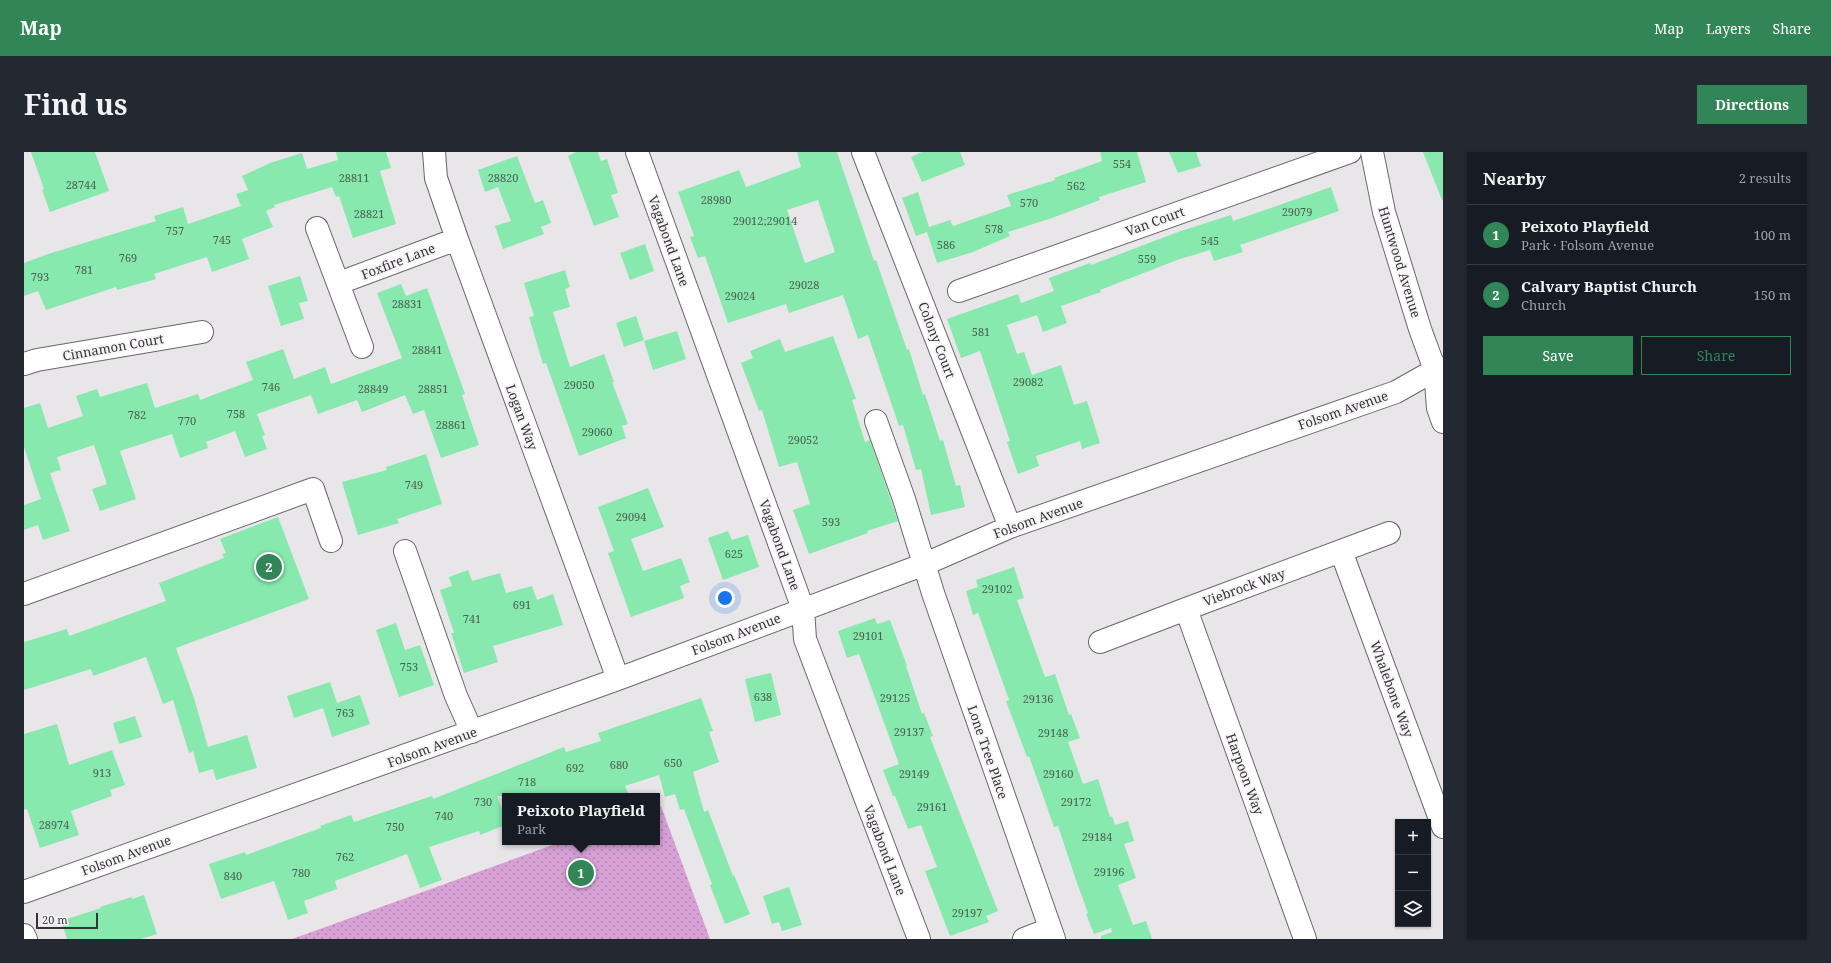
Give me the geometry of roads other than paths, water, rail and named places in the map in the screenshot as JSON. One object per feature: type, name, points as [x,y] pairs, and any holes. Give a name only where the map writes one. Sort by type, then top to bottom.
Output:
[{"type":"street","name":"Logan Way","points":[[434,152],[436,178],[618,679]]},
{"type":"street","name":"Vagabond Lane","points":[[636,152],[803,609],[805,639],[919,939]]},
{"type":"street","name":"Van Court","points":[[959,291],[1350,152]]},
{"type":"street","name":"Huntwood Avenue","points":[[1372,152],[1384,212],[1418,322],[1440,371],[1438,408],[1443,422]]},
{"type":"street","name":"Colony Court","points":[[866,153],[1010,527]]},
{"type":"street","points":[[317,228],[362,347]]},
{"type":"street","name":"Foxfire Lane","points":[[339,283],[457,238]]},
{"type":"street","name":"Cinnamon Court","points":[[24,364],[37,360],[202,332]]},
{"type":"street","name":"Folsom Avenue","points":[[24,892],[618,679],[925,564],[1010,527],[1396,392],[1440,371]]},
{"type":"street","name":"Lone Tree Place","points":[[876,421],[925,564],[933,593],[1052,934]]},
{"type":"street","points":[[24,594],[313,489],[331,541]]},
{"type":"street","name":"Viebrock Way","points":[[1100,642],[1389,533]]},
{"type":"street","points":[[405,551],[456,696],[472,732]]},
{"type":"street","name":"Whalebone Way","points":[[1341,551],[1443,828]]},
{"type":"street","name":"Harpoon Way","points":[[1186,609],[1305,939]]},
{"type":"street","points":[[1024,939],[1052,934]]},
{"type":"street","points":[[24,935],[26,939]]},
{"type":"place","name":"Calvary Baptist Church","points":[[269,567]]},
{"type":"place","name":"Peixoto Playfield","points":[[581,873]]}]
